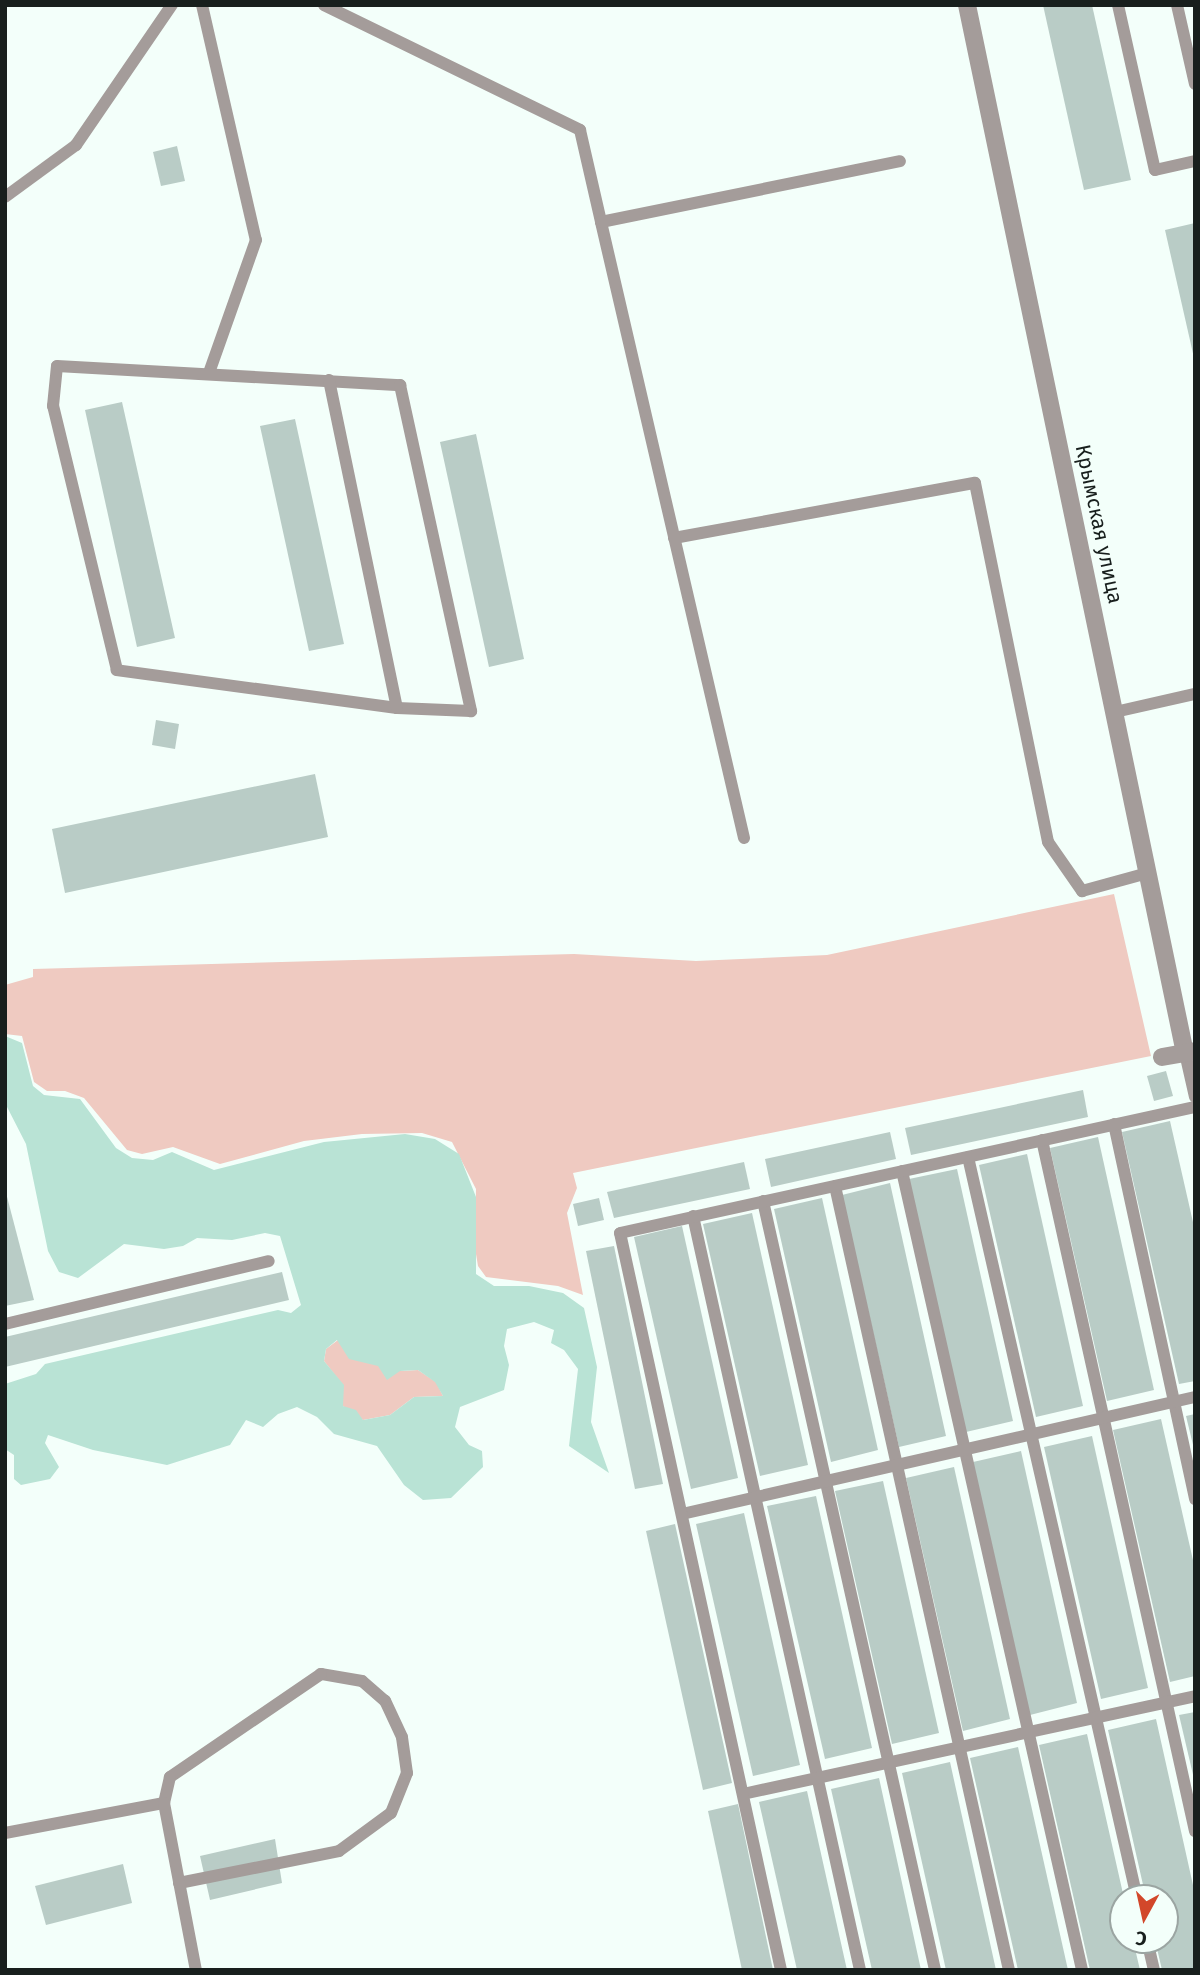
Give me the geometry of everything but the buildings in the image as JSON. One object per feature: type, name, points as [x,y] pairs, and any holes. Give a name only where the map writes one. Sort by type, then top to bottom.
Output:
[{"type":"street","name":"Крымская улица","points":[[967,5],[1148,873],[1190,1052]]},
{"type":"street","points":[[1162,1057],[1190,1052]]},
{"type":"lane","points":[[5,197],[76,145],[173,5]]},
{"type":"lane","points":[[202,5],[256,240],[209,373]]},
{"type":"lane","points":[[324,5],[580,130],[744,838]]},
{"type":"lane","points":[[1118,5],[1155,170],[1195,161]]},
{"type":"lane","points":[[1177,5],[1195,84]]},
{"type":"lane","points":[[601,222],[900,160]]},
{"type":"lane","points":[[57,366],[330,380],[400,384],[471,711],[397,708],[117,670],[53,406],[57,366]]},
{"type":"lane","points":[[330,380],[397,708]]},
{"type":"lane","points":[[674,538],[975,482],[1048,842],[1082,891],[1148,873]]},
{"type":"lane","points":[[1115,712],[1195,694]]},
{"type":"lane","points":[[1190,1052],[1195,1097]]},
{"type":"lane","points":[[781,1970],[620,1233],[1195,1107]]},
{"type":"lane","points":[[1114,1124],[1195,1499]]},
{"type":"lane","points":[[1042,1140],[1195,1831]]},
{"type":"lane","points":[[968,1157],[1134,1884]]},
{"type":"lane","points":[[902,1171],[1025,1731],[1082,1970]]},
{"type":"lane","points":[[835,1186],[956,1746],[1009,1970]]},
{"type":"lane","points":[[763,1201],[935,1970]]},
{"type":"lane","points":[[693,1216],[752,1497],[860,1970]]},
{"type":"lane","points":[[5,1324],[269,1261]]},
{"type":"lane","points":[[682,1514],[1195,1397]]},
{"type":"lane","points":[[179,1883],[339,1851],[391,1813],[407,1773],[402,1737],[385,1702],[362,1681],[321,1674],[170,1777],[164,1803],[179,1883],[196,1970]]},
{"type":"lane","points":[[743,1794],[1195,1696]]},
{"type":"lane","points":[[5,1833],[164,1803]]},
{"type":"shaded area","points":[[1114,894],[1151,1056],[573,1173],[577,1188],[567,1213],[583,1295],[558,1286],[486,1277],[478,1266],[475,1248],[476,1189],[452,1142],[422,1133],[362,1134],[304,1141],[220,1164],[173,1147],[142,1154],[127,1150],[84,1098],[65,1091],[47,1091],[34,1082],[22,1036],[5,1034],[5,985],[33,977],[33,969],[574,954],[696,961],[827,955]]},
{"type":"shaded area","points":[[5,1036],[22,1043],[33,1086],[44,1095],[80,1099],[116,1148],[132,1158],[153,1160],[172,1152],[214,1170],[324,1142],[405,1134],[435,1139],[459,1154],[476,1197],[476,1274],[494,1286],[529,1286],[563,1293],[584,1308],[597,1367],[591,1422],[609,1473],[569,1446],[578,1369],[564,1350],[551,1343],[554,1330],[534,1322],[507,1329],[504,1346],[509,1365],[504,1390],[460,1407],[455,1427],[469,1445],[482,1451],[483,1467],[451,1498],[423,1500],[404,1485],[377,1446],[334,1434],[317,1417],[297,1407],[278,1414],[263,1427],[246,1420],[230,1445],[167,1465],[93,1450],[48,1435],[45,1443],[59,1467],[50,1479],[21,1485],[14,1479],[14,1455],[5,1449],[5,1384],[36,1374],[45,1364],[278,1310],[291,1313],[301,1305],[280,1236],[265,1233],[232,1240],[197,1238],[183,1246],[164,1249],[124,1244],[78,1278],[59,1272],[48,1251],[26,1144],[5,1103]],"holes":[[[337,1340],[349,1359],[378,1366],[387,1380],[400,1371],[418,1370],[435,1382],[443,1396],[414,1397],[390,1415],[363,1420],[356,1410],[343,1406],[344,1385],[324,1361],[326,1349]]]},
{"type":"shaded area","points":[[338,1340],[358,1359],[400,1371],[418,1370],[436,1382],[443,1396],[414,1397],[390,1415],[363,1420],[343,1406],[343,1385],[324,1361],[326,1349]]}]
